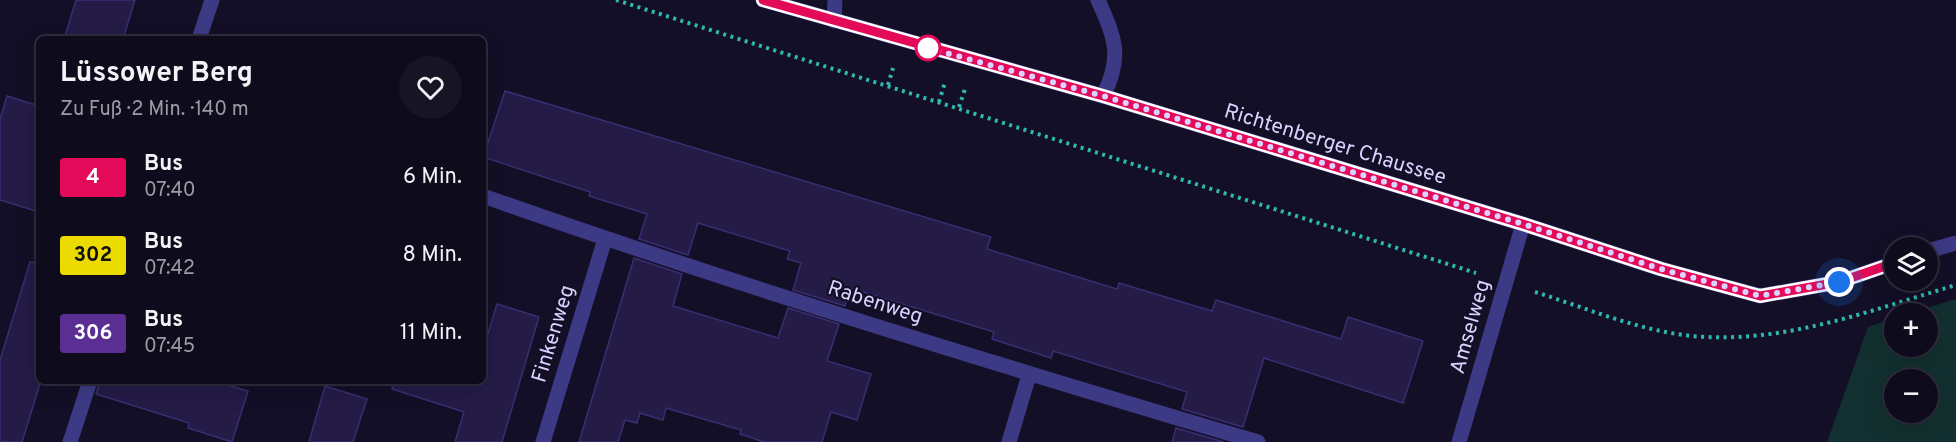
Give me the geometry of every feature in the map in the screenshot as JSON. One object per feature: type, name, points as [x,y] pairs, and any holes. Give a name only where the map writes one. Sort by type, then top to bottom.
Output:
[{"type":"street","points":[[201,36],[212,0]]},
{"type":"street","name":"Richtenberger Chaussee","points":[[763,0],[1103,96],[1523,224],[1661,269],[1760,296],[1839,282],[1884,266]]},
{"type":"street","points":[[834,21],[835,0]]},
{"type":"street","points":[[1098,0],[1110,26],[1116,52],[1114,74],[1103,96]]},
{"type":"street","name":"Rabenweg","points":[[486,196],[605,239],[1029,375],[1258,442]]},
{"type":"street","name":"Amselweg","points":[[1459,442],[1523,224]]},
{"type":"street","name":"Finkenweg","points":[[543,442],[605,239]]},
{"type":"street","points":[[1938,248],[1956,243]]},
{"type":"street","points":[[1009,442],[1029,375]]},
{"type":"street","points":[[70,442],[89,384]]},
{"type":"path","points":[[616,0],[1654,329],[1705,337],[1761,337],[1803,328],[1956,285]]},
{"type":"green space","points":[[1956,299],[1956,442],[1827,442],[1868,327],[1884,321],[1884,357],[1938,357],[1938,304]]},
{"type":"building","points":[[76,0],[135,0],[124,36],[65,36]]},
{"type":"building","points":[[505,91],[991,237],[987,249],[1117,289],[1119,283],[1212,311],[1216,300],[1341,339],[1348,317],[1423,341],[1403,403],[1264,358],[1243,427],[1182,409],[1187,392],[1053,351],[1051,358],[992,339],[994,332],[850,288],[845,306],[793,290],[801,263],[787,259],[790,251],[698,223],[688,255],[639,239],[647,214],[589,196],[590,192],[486,158],[486,148]]},
{"type":"building","points":[[7,96],[36,105],[36,211],[0,200],[0,119]]},
{"type":"building","points":[[634,258],[682,274],[673,306],[778,338],[788,308],[839,324],[827,361],[871,374],[857,420],[831,412],[822,442],[764,442],[740,434],[741,430],[666,408],[663,420],[640,413],[637,423],[625,420],[618,442],[579,442]]},
{"type":"building","points":[[30,262],[36,263],[36,384],[39,384],[39,387],[22,442],[0,442],[0,360]]},
{"type":"building","points":[[497,304],[539,317],[502,442],[455,442],[464,412],[392,389],[393,384],[486,384],[486,340]]},
{"type":"building","points":[[99,384],[224,384],[248,391],[232,442],[188,428],[189,423],[96,394]]},
{"type":"building","points":[[325,386],[367,399],[353,442],[309,442]]},
{"type":"building","points":[[1176,428],[1224,442],[1172,442]]},
{"type":"bus line","name":"4","points":[[763,0],[1103,96],[1523,224],[1661,269],[1760,296],[1839,282],[1884,266]]},
{"type":"route","points":[[928,48],[1103,96],[1523,224],[1661,269],[1760,296],[1839,282]]}]
